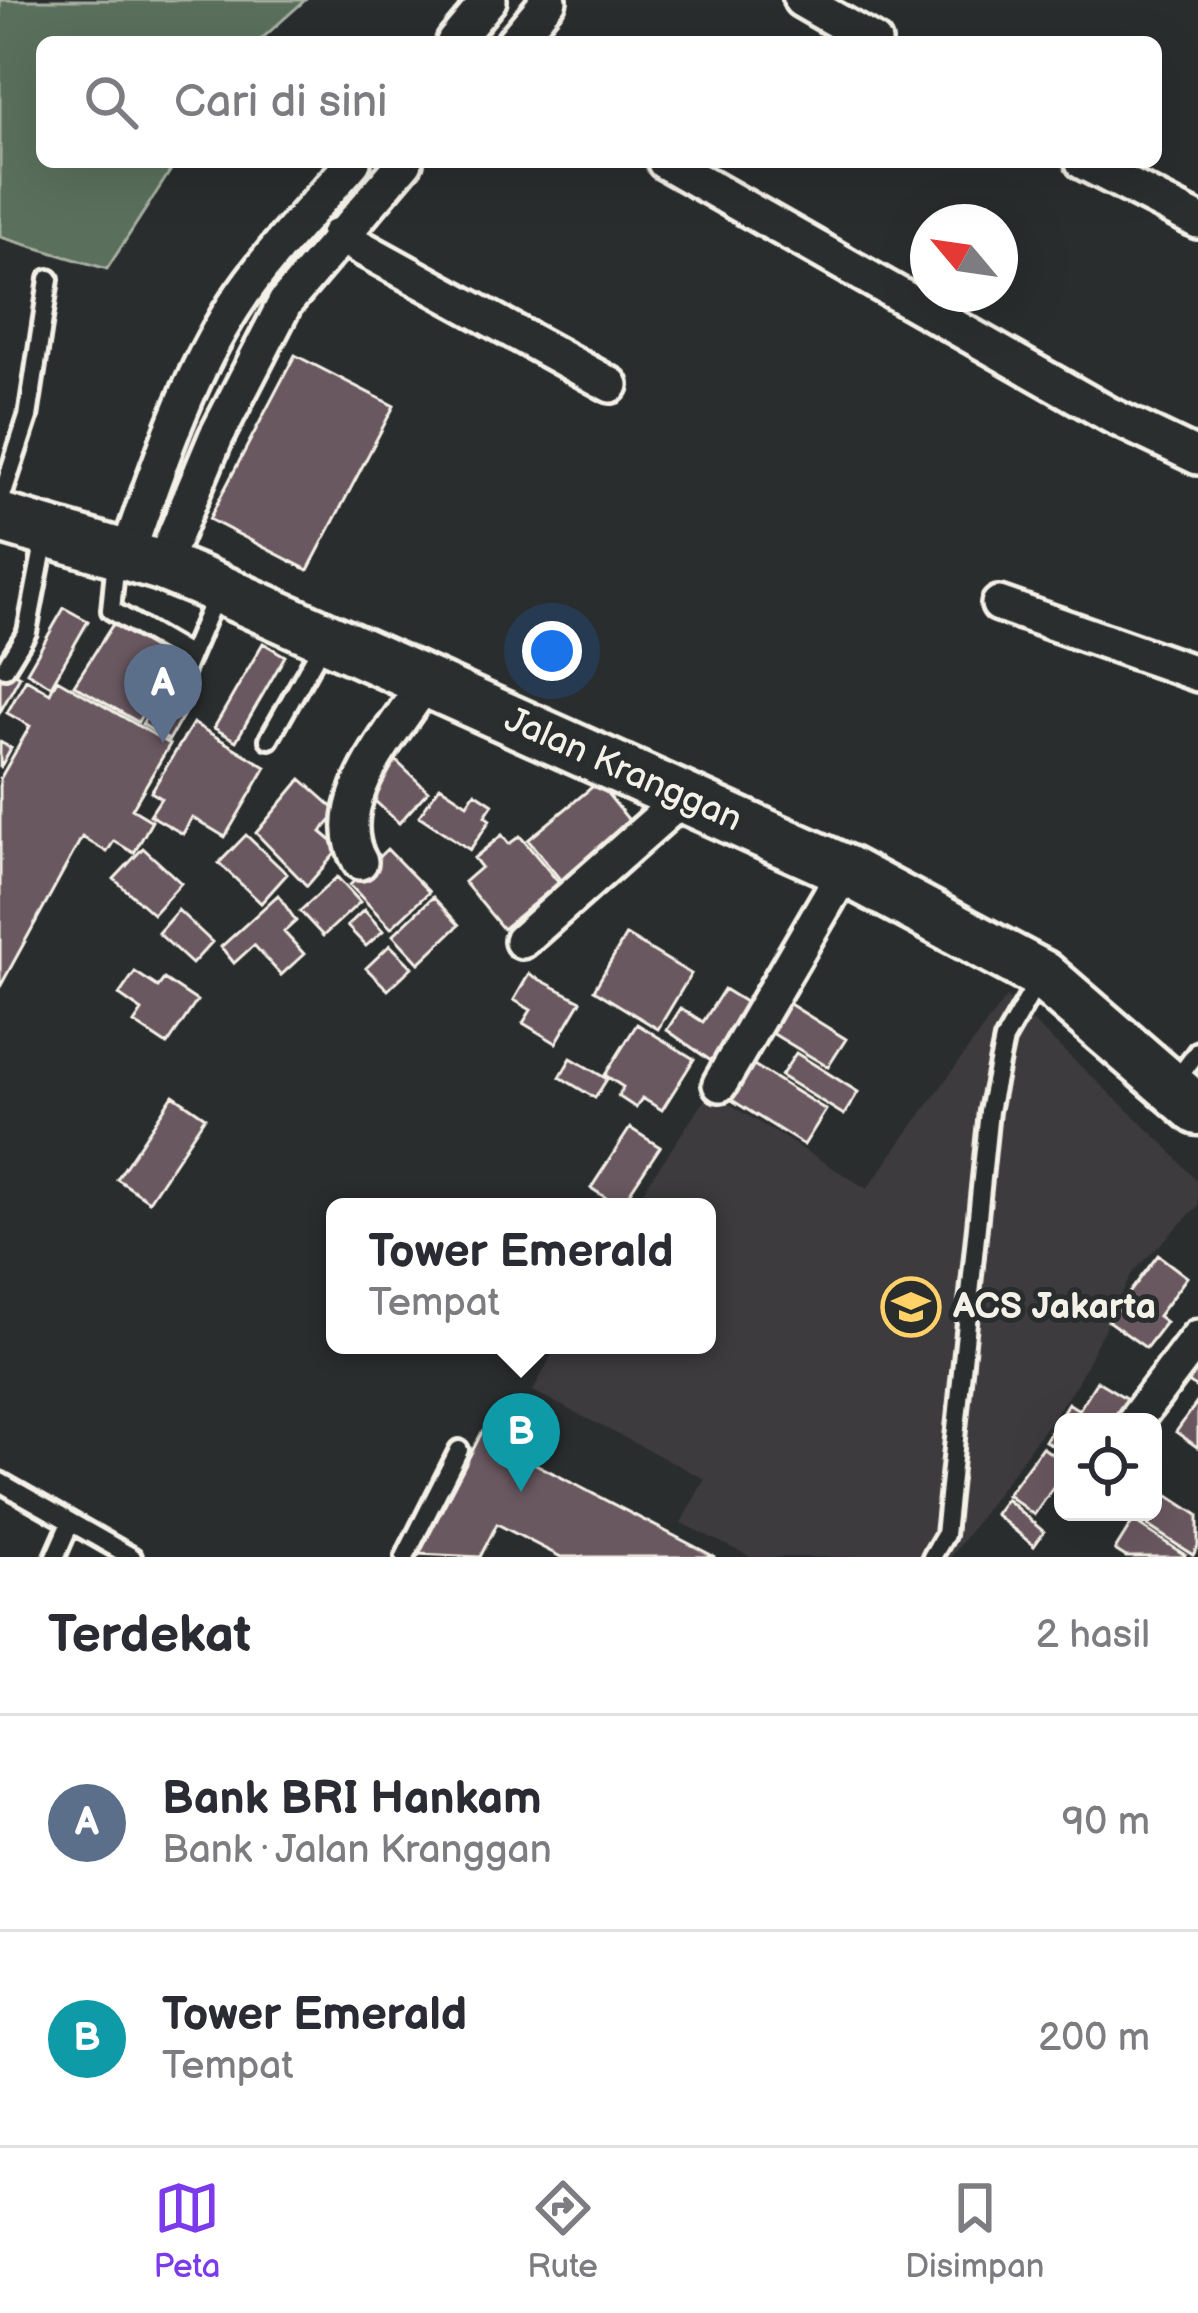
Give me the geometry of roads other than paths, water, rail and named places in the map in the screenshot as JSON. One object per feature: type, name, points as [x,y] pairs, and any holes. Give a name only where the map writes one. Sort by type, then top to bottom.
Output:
[{"type":"main road","name":"Jalan Kranggan","points":[[0,518],[219,589],[845,870],[1042,975],[1189,1083]]},
{"type":"street","points":[[459,36],[489,0]]},
{"type":"street","points":[[519,36],[549,0]]},
{"type":"street","points":[[801,0],[864,36]]},
{"type":"street","points":[[135,558],[196,379],[251,281],[347,168]]},
{"type":"street","points":[[135,558],[234,399],[285,303],[399,168]]},
{"type":"street","points":[[675,168],[1110,415],[1198,458]]},
{"type":"street","points":[[1095,168],[1198,221]]},
{"type":"street","points":[[338,235],[611,385]]},
{"type":"street","points":[[196,379],[234,399]]},
{"type":"street","points":[[999,604],[1198,674]]},
{"type":"street","points":[[360,862],[347,840],[350,803],[426,681]]},
{"type":"street","points":[[522,941],[684,797]]},
{"type":"street","points":[[720,1084],[845,870]]},
{"type":"street","points":[[1141,1413],[1198,1337]]},
{"type":"lane","points":[[0,502],[32,400],[49,278]]},
{"type":"lane","points":[[4,668],[27,632],[46,532]]},
{"type":"lane","points":[[135,558],[111,610],[190,656]]},
{"type":"lane","points":[[171,701],[219,589]]},
{"type":"lane","points":[[268,739],[327,637]]},
{"type":"lane","points":[[932,1557],[945,1535],[988,1111],[1004,1040],[1042,975]]},
{"type":"lane","points":[[405,1557],[459,1450]]},
{"type":"lane","points":[[0,1482],[132,1557]]},
{"type":"lane","points":[[55,1557],[70,1523]]},
{"type":"place","name":"Bank BRI Hankam","points":[[163,743]]},
{"type":"place","name":"ACS Jakarta","points":[[911,1307]]},
{"type":"place","name":"Tower Emerald","points":[[521,1492]]}]
